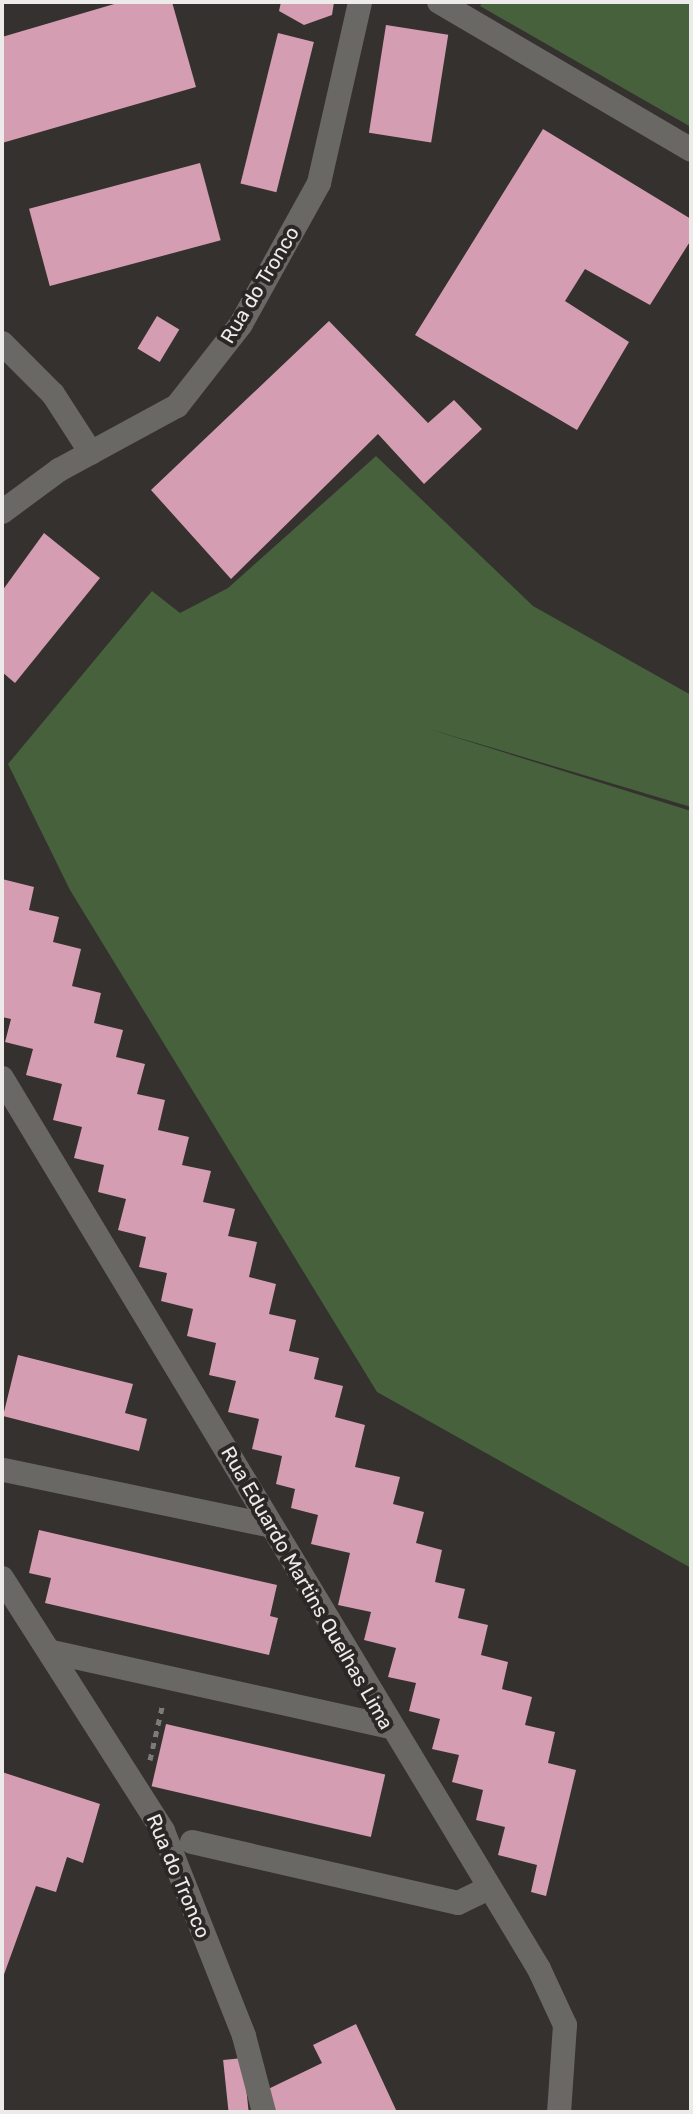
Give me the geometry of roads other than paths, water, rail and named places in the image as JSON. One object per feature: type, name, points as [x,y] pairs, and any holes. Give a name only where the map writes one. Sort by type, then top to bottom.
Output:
[{"type":"street","name":"Rua do Tronco","points":[[2,512],[91,453],[177,406],[241,324],[319,183],[360,2]]},
{"type":"street","points":[[439,2],[691,150]]},
{"type":"street","points":[[2,343],[53,394],[91,453]]},
{"type":"street","name":"Rua Eduardo Martins Quelhas Lima","points":[[2,1078],[271,1526],[387,1726],[489,1888],[565,2025],[559,2112]]},
{"type":"street","points":[[4,1470],[271,1526]]},
{"type":"street","name":"Rua do Tronco","points":[[2,1578],[52,1652],[163,1831],[244,2036],[264,2112]]},
{"type":"street","points":[[52,1652],[387,1726]]},
{"type":"street","points":[[192,1842],[458,1903],[489,1888]]}]
